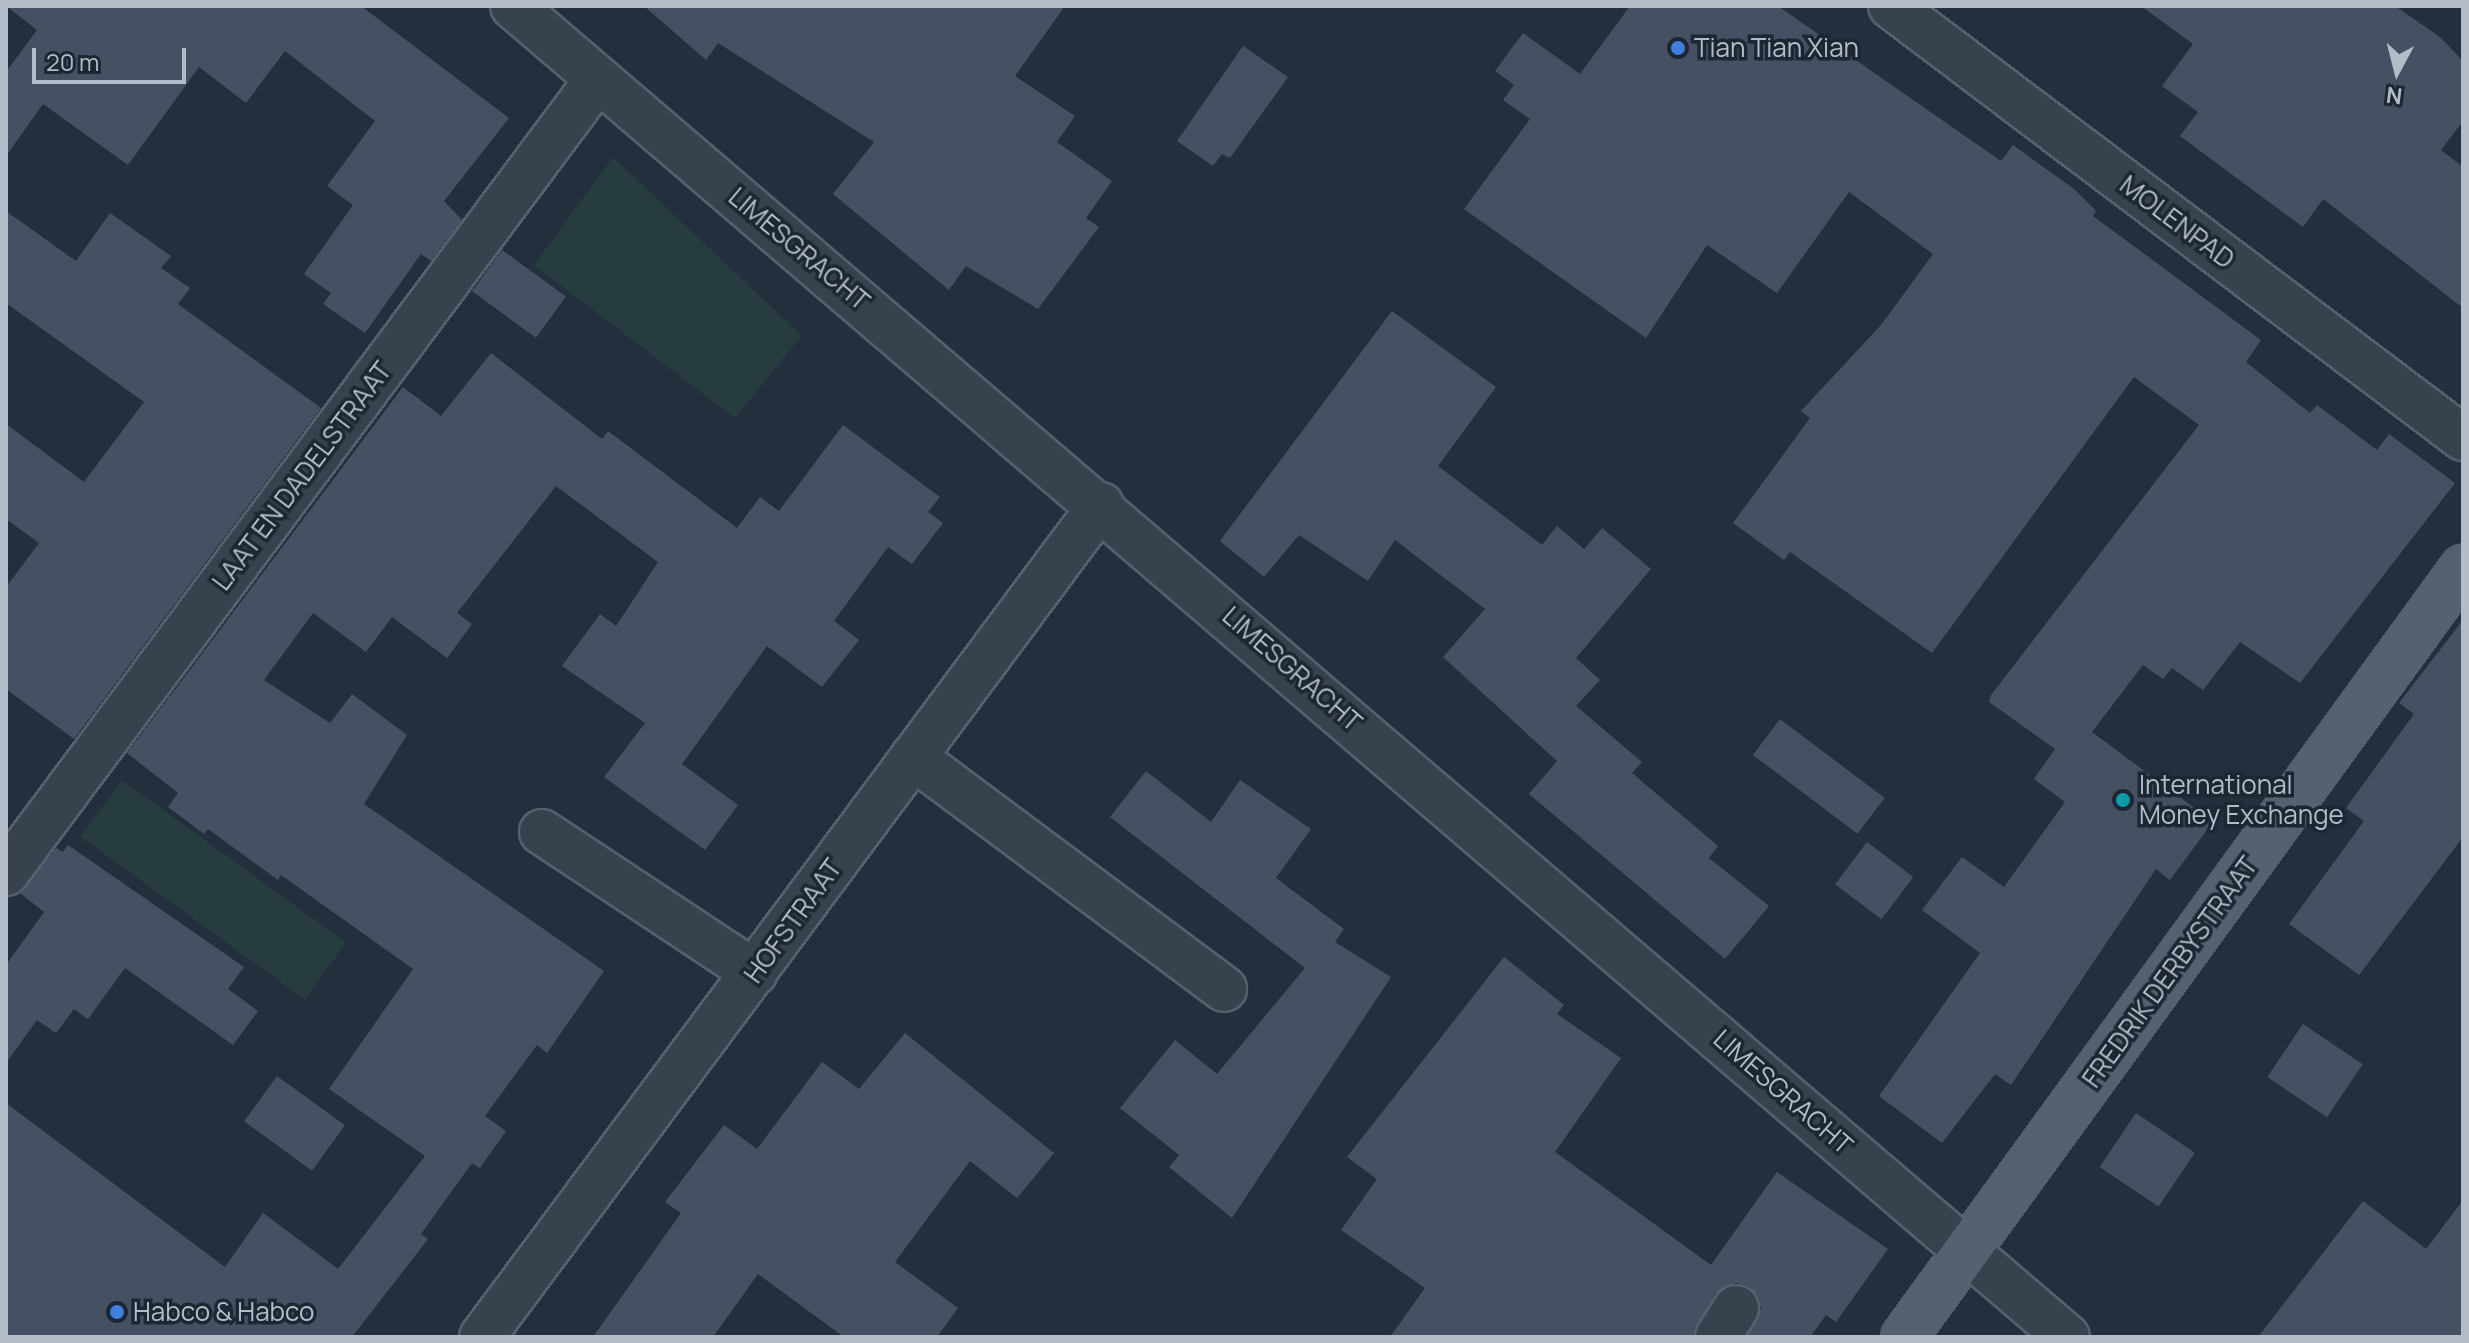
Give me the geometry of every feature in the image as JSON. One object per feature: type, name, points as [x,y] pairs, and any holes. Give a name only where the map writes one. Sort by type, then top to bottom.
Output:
[{"type":"main road","name":"FREDRIK DERBYSTRAAT","points":[[1904,1337],[2463,568]]},
{"type":"street","name":"LIMESGRACHT","points":[[513,6],[1101,505],[2067,1337]]},
{"type":"street","name":"MOLENPAD","points":[[1891,6],[2463,438]]},
{"type":"street","name":"LAAT EN DADELSTRAAT","points":[[6,873],[598,79]]},
{"type":"street","name":"HOFSTRAAT","points":[[482,1337],[1101,505]]},
{"type":"street","points":[[913,757],[1224,989]]},
{"type":"street","points":[[542,832],[755,973]]},
{"type":"green space","points":[[613,157],[802,336],[735,418],[534,265]]},
{"type":"green space","points":[[122,780],[346,943],[305,999],[81,837]]},
{"type":"building","points":[[6,6],[361,6],[509,118],[444,201],[462,220],[431,261],[421,254],[365,333],[323,304],[331,293],[304,274],[353,205],[327,186],[375,121],[285,51],[246,103],[199,67],[128,165],[43,104],[6,156],[6,72],[37,30]]},
{"type":"building","points":[[644,6],[1065,6],[1015,76],[1075,116],[1057,142],[1112,181],[1086,218],[1099,227],[1038,309],[966,266],[949,290],[833,194],[874,142],[718,43],[706,60]]},
{"type":"building","points":[[1630,6],[1778,6],[2001,161],[2013,145],[2074,189],[2096,211],[2093,216],[2261,340],[2246,362],[2310,413],[2317,405],[2377,450],[2389,434],[2455,483],[2300,683],[2240,642],[2203,690],[2172,668],[2163,679],[2143,665],[2092,732],[2213,822],[2170,880],[2156,869],[2011,1085],[1995,1074],[1942,1143],[1879,1096],[1980,953],[1922,910],[1962,857],[2004,887],[2065,802],[2034,779],[2055,749],[1989,702],[1991,695],[2199,425],[2134,377],[1932,653],[1790,552],[1784,560],[1733,523],[1810,418],[1801,411],[1881,325],[1933,254],[1849,192],[1777,293],[1707,245],[1646,338],[1464,209],[1530,119],[1503,100],[1514,85],[1495,71],[1523,33],[1580,74]]},
{"type":"building","points":[[2141,6],[2395,6],[2440,37],[2463,61],[2463,121],[2441,150],[2463,167],[2463,308],[2323,199],[2303,227],[2180,136],[2198,112],[2162,86],[2193,44]]},
{"type":"building","points":[[1243,46],[1288,77],[1230,158],[1222,154],[1213,166],[1177,141]]},
{"type":"building","points":[[6,211],[76,261],[110,213],[171,256],[161,268],[190,288],[178,304],[321,408],[74,739],[6,689],[6,587],[39,543],[6,519],[6,424],[84,482],[144,402],[6,303]]},
{"type":"building","points":[[502,250],[566,296],[536,338],[472,291]]},
{"type":"building","points":[[1392,311],[1496,387],[1438,466],[1542,545],[1557,526],[1584,549],[1602,528],[1651,569],[1576,658],[1600,680],[1576,706],[1642,762],[1632,773],[1718,846],[1709,858],[1769,906],[1725,959],[1529,794],[1557,761],[1443,657],[1485,609],[1395,540],[1368,581],[1299,535],[1264,577],[1220,541]]},
{"type":"building","points":[[491,353],[602,439],[608,431],[737,528],[760,497],[779,511],[843,425],[940,497],[928,512],[943,523],[912,564],[888,547],[834,621],[859,640],[822,687],[767,646],[682,764],[738,805],[705,850],[604,777],[645,723],[562,666],[600,614],[616,626],[658,562],[556,486],[457,613],[472,624],[447,658],[392,617],[366,652],[313,613],[264,680],[330,723],[352,694],[407,735],[364,804],[604,971],[547,1053],[537,1045],[485,1116],[506,1131],[480,1168],[472,1163],[421,1234],[428,1239],[352,1337],[6,1337],[6,1103],[225,1267],[263,1213],[338,1269],[425,1156],[329,1089],[413,969],[281,875],[278,880],[208,829],[204,834],[168,807],[178,793],[127,753],[403,387],[441,416]]},
{"type":"building","points":[[2463,620],[2463,837],[2359,975],[2289,924],[2364,821],[2346,808],[2414,714],[2399,703]]},
{"type":"building","points":[[1780,719],[1885,798],[1858,834],[1753,755]]},
{"type":"building","points":[[1146,771],[1211,822],[1240,780],[1311,829],[1276,878],[1344,929],[1335,942],[1391,977],[1232,1218],[1169,1167],[1179,1155],[1120,1108],[1175,1040],[1217,1074],[1305,968],[1110,817]]},
{"type":"building","points":[[1867,842],[1913,877],[1881,919],[1835,884]]},
{"type":"building","points":[[68,845],[244,967],[228,989],[258,1011],[233,1045],[125,968],[88,1019],[74,1009],[56,1033],[37,1020],[6,1063],[6,965],[44,912],[20,893],[56,848],[63,852]]},
{"type":"building","points":[[1504,957],[1564,1005],[1557,1014],[1621,1058],[1555,1152],[1711,1265],[1777,1172],[1888,1249],[1836,1322],[1826,1315],[1810,1337],[1747,1337],[1761,1308],[1750,1287],[1736,1283],[1715,1295],[1693,1337],[1390,1337],[1425,1288],[1341,1230],[1377,1179],[1347,1157]]},
{"type":"building","points":[[2303,1024],[2363,1064],[2327,1117],[2267,1077]]},
{"type":"building","points":[[905,1033],[1054,1153],[1017,1198],[970,1161],[895,1262],[958,1308],[937,1337],[844,1337],[758,1274],[713,1337],[593,1337],[681,1213],[665,1202],[724,1125],[757,1149],[822,1062],[859,1089]]},
{"type":"building","points":[[277,1076],[345,1125],[312,1171],[244,1121]]},
{"type":"building","points":[[2136,1113],[2195,1153],[2159,1207],[2100,1167]]},
{"type":"building","points":[[2463,1200],[2463,1337],[2258,1337],[2363,1201],[2426,1249]]},
{"type":"place","name":"Tian Tian Xian","points":[[1678,48]]},
{"type":"place","name":"International Money Exchange","points":[[2123,800]]},
{"type":"place","name":"Habco & Habco","points":[[117,1312]]}]
